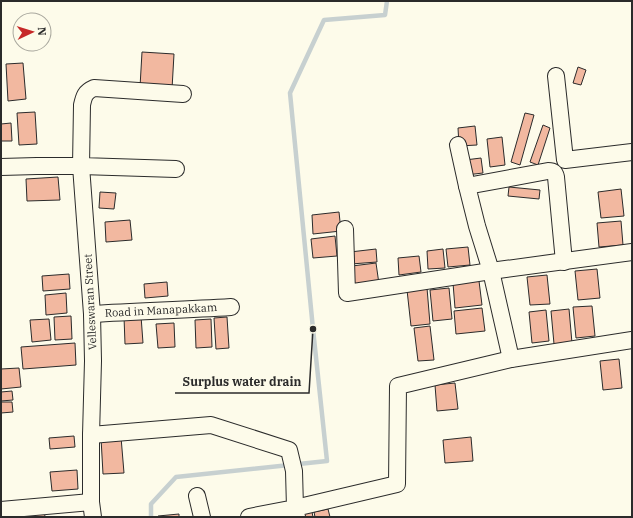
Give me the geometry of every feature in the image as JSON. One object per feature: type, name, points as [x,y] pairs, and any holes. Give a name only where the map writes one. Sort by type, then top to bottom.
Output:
[{"type":"street","points":[[556,76],[565,160],[632,152]]},
{"type":"street","name":"Velleswaran Street","points":[[92,509],[92,314],[81,166],[82,105],[84,96],[94,88],[183,94]]},
{"type":"street","points":[[458,145],[477,226],[491,271],[511,359]]},
{"type":"street","points":[[1,168],[81,166],[176,169]]},
{"type":"street","points":[[467,186],[553,171],[556,177],[564,262]]},
{"type":"street","points":[[345,230],[347,293],[491,271],[632,252]]},
{"type":"street","name":"Road in Manapakkam","points":[[92,314],[188,310],[231,306]]},
{"type":"street","points":[[249,517],[296,513],[398,484],[398,386],[511,359],[632,340]]},
{"type":"street","points":[[91,434],[210,425],[289,450],[293,465],[296,513]]},
{"type":"street","points":[[197,496],[202,517]]},
{"type":"street","points":[[1,510],[92,509]]},
{"type":"building","points":[[142,52],[174,54],[172,89],[140,87]]},
{"type":"building","points":[[23,63],[26,99],[8,101],[6,64]]},
{"type":"building","points":[[578,67],[586,70],[581,85],[573,83]]},
{"type":"building","points":[[35,112],[37,144],[19,145],[17,113]]},
{"type":"building","points":[[525,113],[534,115],[520,165],[511,162]]},
{"type":"building","points":[[11,123],[12,141],[1,141],[1,124]]},
{"type":"building","points":[[543,125],[550,128],[538,165],[530,162]]},
{"type":"building","points":[[475,126],[477,145],[459,146],[458,128]]},
{"type":"building","points":[[502,137],[505,165],[490,167],[487,139]]},
{"type":"building","points":[[481,158],[483,173],[466,175],[465,160]]},
{"type":"building","points":[[58,177],[60,200],[27,201],[26,179]]},
{"type":"building","points":[[509,187],[540,190],[539,199],[508,196]]},
{"type":"building","points":[[621,189],[624,216],[601,218],[598,192]]},
{"type":"building","points":[[100,192],[116,193],[114,209],[99,208]]},
{"type":"building","points":[[339,212],[341,231],[313,234],[312,215]]},
{"type":"building","points":[[130,220],[132,240],[106,242],[105,222]]},
{"type":"building","points":[[621,221],[623,245],[599,247],[597,223]]},
{"type":"building","points":[[335,236],[337,256],[313,258],[311,239]]},
{"type":"building","points":[[468,247],[470,265],[448,267],[446,249]]},
{"type":"building","points":[[376,249],[377,262],[351,264],[350,252]]},
{"type":"building","points":[[443,249],[445,268],[428,269],[427,251]]},
{"type":"building","points":[[419,256],[421,272],[399,275],[398,258]]},
{"type":"building","points":[[376,263],[379,284],[354,287],[352,266]]},
{"type":"building","points":[[597,269],[600,298],[578,300],[575,271]]},
{"type":"building","points":[[69,274],[70,289],[43,291],[42,276]]},
{"type":"building","points":[[547,275],[550,304],[530,305],[527,277]]},
{"type":"building","points":[[479,281],[482,305],[455,308],[453,283]]},
{"type":"building","points":[[167,282],[168,296],[145,298],[144,284]]},
{"type":"building","points":[[427,288],[430,324],[411,326],[407,290]]},
{"type":"building","points":[[449,288],[452,319],[433,321],[430,290]]},
{"type":"building","points":[[66,293],[67,313],[46,315],[45,295]]},
{"type":"building","points":[[592,306],[595,336],[576,338],[573,307]]},
{"type":"building","points":[[482,308],[485,331],[456,334],[454,311]]},
{"type":"building","points":[[569,309],[572,343],[554,344],[551,311]]},
{"type":"building","points":[[546,310],[549,341],[532,343],[529,312]]},
{"type":"building","points":[[71,316],[72,339],[55,340],[54,317]]},
{"type":"building","points":[[141,316],[143,343],[125,344],[124,317]]},
{"type":"building","points":[[227,317],[229,348],[216,349],[214,318]]},
{"type":"building","points":[[49,319],[51,340],[32,342],[30,320]]},
{"type":"building","points":[[211,319],[212,347],[196,348],[195,320]]},
{"type":"building","points":[[174,323],[175,347],[158,348],[156,324]]},
{"type":"building","points":[[430,326],[434,360],[418,361],[414,328]]},
{"type":"building","points":[[75,343],[76,365],[23,369],[21,347]]},
{"type":"building","points":[[619,359],[622,388],[603,390],[600,361]]},
{"type":"building","points":[[19,368],[21,387],[1,389],[1,369]]},
{"type":"building","points":[[455,383],[458,409],[437,411],[435,385]]},
{"type":"building","points":[[12,391],[13,400],[1,401],[1,392]]},
{"type":"building","points":[[1,402],[12,402],[13,412],[1,413]]},
{"type":"building","points":[[74,436],[75,447],[50,449],[49,438]]},
{"type":"building","points":[[121,437],[124,473],[103,474],[101,438]]},
{"type":"building","points":[[471,437],[473,461],[445,463],[443,440]]},
{"type":"building","points":[[77,470],[78,489],[52,491],[50,472]]},
{"type":"building","points":[[44,509],[45,517],[23,517],[23,511]]},
{"type":"building","points":[[328,509],[330,517],[315,517],[314,512]]},
{"type":"building","points":[[312,512],[313,517],[297,517],[297,515]]},
{"type":"building","points":[[179,514],[179,517],[158,517],[158,516]]},
{"type":"waterway","points":[[151,517],[151,504],[176,477],[327,461],[290,93],[324,20],[385,15],[387,1]]},
{"type":"place","name":"Surplus water drain","points":[[313,329]]}]
